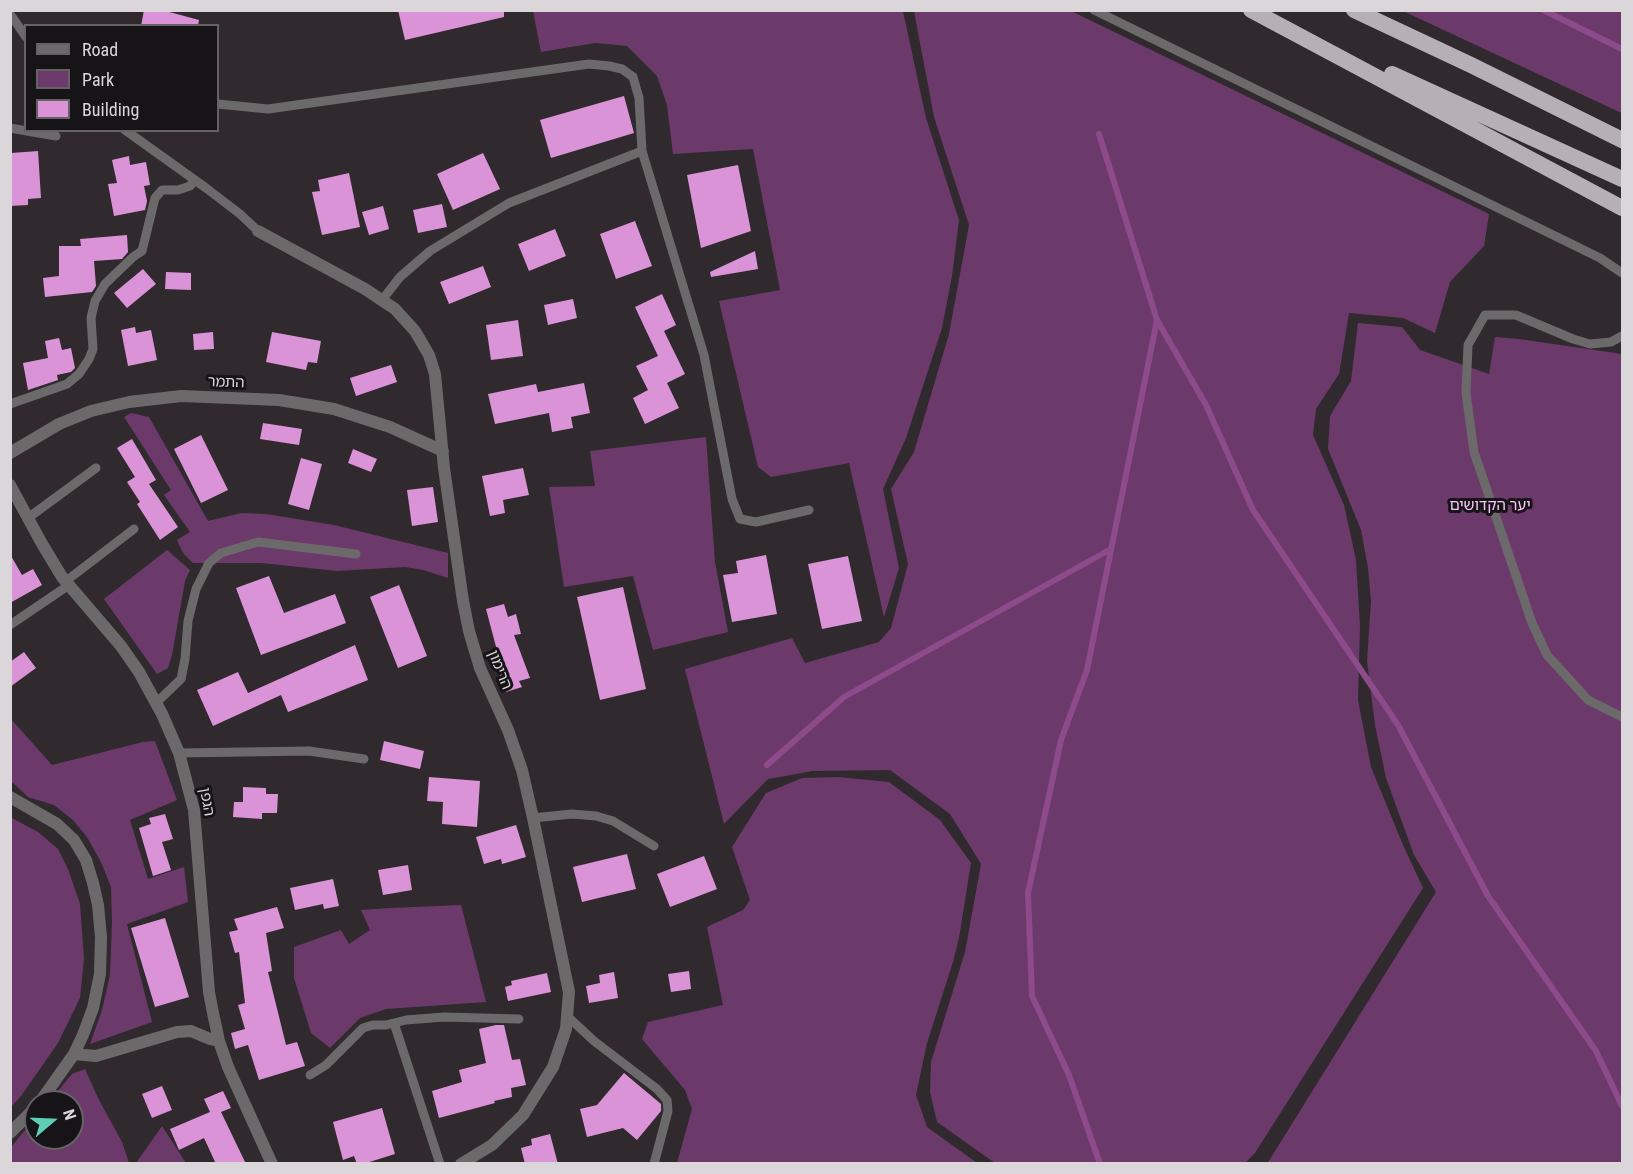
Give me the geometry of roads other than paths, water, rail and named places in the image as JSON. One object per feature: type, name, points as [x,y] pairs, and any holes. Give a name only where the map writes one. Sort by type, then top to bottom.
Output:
[{"type":"highway","points":[[1251,10],[1623,179]]},
{"type":"highway","points":[[1251,10],[1623,208]]},
{"type":"highway","points":[[1354,10],[1623,139]]},
{"type":"street","name":"הרימון","points":[[258,231],[365,289],[395,309],[415,331],[429,356],[435,374],[443,452],[469,631],[480,668],[508,730],[522,770],[533,818],[568,992],[566,1029],[553,1067],[523,1115],[492,1145],[461,1164]]},
{"type":"street","name":"התמר","points":[[10,453],[58,424],[92,411],[129,402],[181,396],[279,400],[334,409],[390,427],[443,452]]},
{"type":"street","name":"הגפן","points":[[10,485],[41,542],[67,583],[121,646],[139,672],[179,753],[194,810],[209,992],[219,1041],[228,1067],[272,1164]]},
{"type":"street","points":[[10,796],[57,824],[74,840],[86,860],[98,905],[100,974],[93,1008],[74,1054],[48,1090]]},
{"type":"street","points":[[74,1054],[96,1056],[177,1032],[192,1031],[219,1041]]},
{"type":"street","points":[[10,1133],[24,1119]]},
{"type":"lane","points":[[1094,10],[1600,258],[1623,273]]},
{"type":"lane","points":[[10,14],[24,33]]},
{"type":"lane","points":[[219,104],[268,109],[589,64],[622,69],[633,77],[639,98],[642,151],[704,355],[732,499],[740,519],[756,522],[809,510]]},
{"type":"lane","points":[[33,132],[56,136]]},
{"type":"lane","points":[[128,132],[240,214],[258,231]]},
{"type":"lane","points":[[382,300],[400,277],[430,251],[509,203],[642,151]]},
{"type":"lane","points":[[10,404],[67,384],[79,374],[93,349],[91,318],[95,301],[105,284],[142,251],[155,198],[162,190],[178,190],[190,186],[195,180]]},
{"type":"lane","points":[[1623,336],[1611,342],[1590,344],[1516,315],[1485,315],[1468,345],[1466,393],[1474,452],[1532,623],[1542,644],[1548,655],[1588,699],[1623,717]]},
{"type":"lane","points":[[28,518],[96,468]]},
{"type":"lane","points":[[10,625],[134,529]]},
{"type":"lane","points":[[156,703],[181,679],[188,621],[196,589],[210,563],[222,553],[258,542],[356,554]]},
{"type":"lane","points":[[179,753],[309,751],[364,759]]},
{"type":"lane","points":[[533,818],[572,814],[596,816],[614,821],[654,846]]},
{"type":"lane","points":[[567,1016],[594,1041],[657,1089],[667,1100],[668,1111],[654,1164]]},
{"type":"lane","points":[[310,1075],[326,1065],[363,1028],[373,1025],[444,1017],[519,1018]]},
{"type":"lane","points":[[394,1023],[440,1164]]},
{"type":"waterway","points":[[1543,10],[1622,49]]},
{"type":"waterway","points":[[1099,134],[1157,320],[1206,405],[1253,510],[1398,725],[1488,896],[1596,1051],[1622,1106]]},
{"type":"waterway","points":[[1100,1164],[1069,1075],[1032,996],[1028,893],[1061,740],[1087,670],[1157,320]]},
{"type":"waterway","points":[[767,765],[844,697],[1111,549]]},
{"type":"park label","name":"יער הקדושים","points":[[1490,506]]}]
